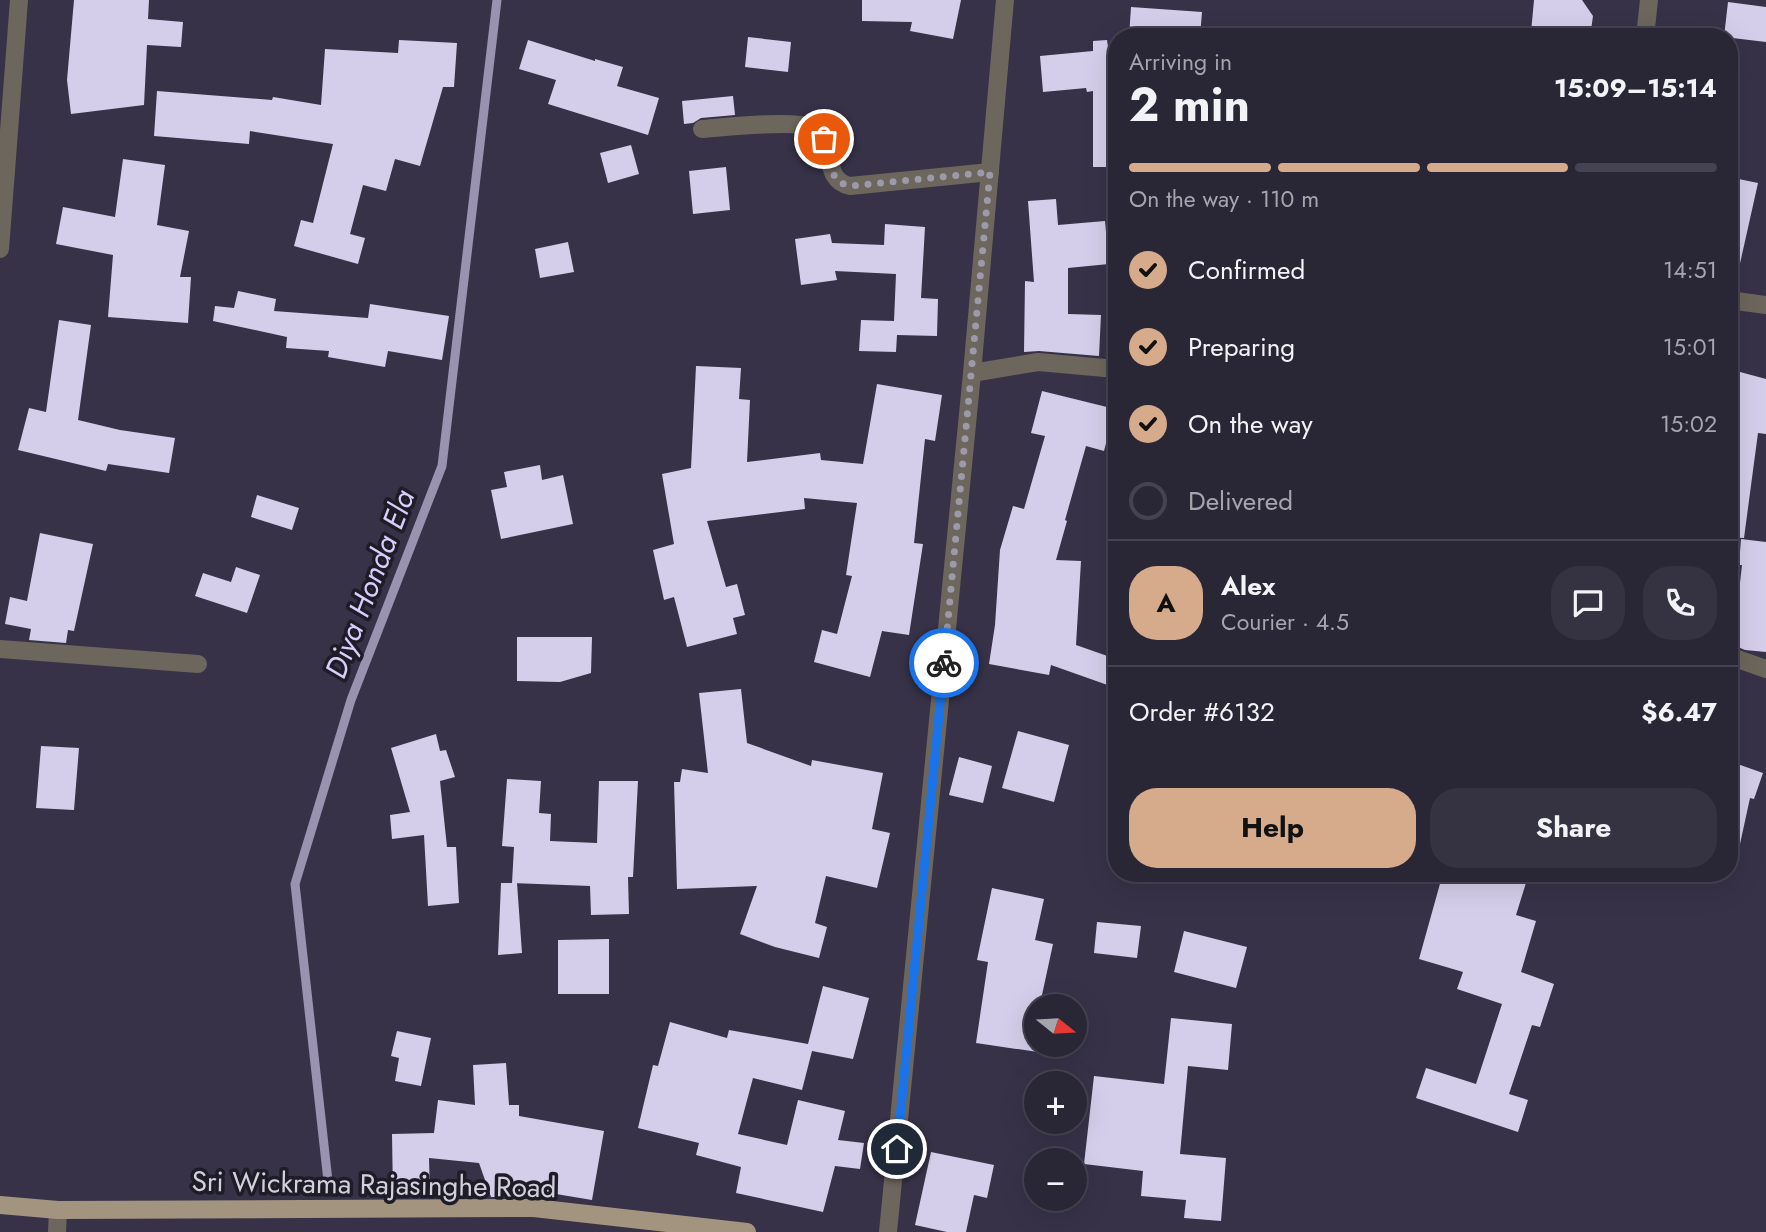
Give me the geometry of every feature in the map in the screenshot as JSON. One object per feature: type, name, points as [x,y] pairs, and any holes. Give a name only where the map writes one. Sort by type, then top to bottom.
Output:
[{"type":"main road","name":"Sri Wickrama Rajasinghe Road","points":[[0,1205],[58,1210],[534,1208],[747,1232]]},
{"type":"street","points":[[0,249],[7,62],[19,0]]},
{"type":"street","points":[[888,1232],[972,373],[1005,0]]},
{"type":"street","points":[[1646,28],[1649,0]]},
{"type":"street","points":[[702,128],[798,124],[814,128],[824,139],[834,178],[842,185],[990,172]]},
{"type":"street","points":[[1738,301],[1766,305]]},
{"type":"street","points":[[972,373],[1038,362],[1108,368]]},
{"type":"street","points":[[0,649],[198,664]]},
{"type":"street","points":[[1738,659],[1766,669]]},
{"type":"street","points":[[57,1232],[58,1210]]},
{"type":"building","points":[[74,0],[149,0],[148,19],[183,22],[181,47],[147,45],[144,105],[71,114],[67,80]]},
{"type":"building","points":[[862,0],[961,0],[953,39],[910,31],[912,22],[862,21]]},
{"type":"building","points":[[1534,0],[1582,0],[1593,16],[1591,28],[1531,28]]},
{"type":"building","points":[[1728,2],[1766,7],[1766,42],[1738,39],[1738,28],[1725,28]]},
{"type":"building","points":[[1131,7],[1202,12],[1201,28],[1130,28]]},
{"type":"building","points":[[748,37],[791,42],[788,72],[745,67]]},
{"type":"building","points":[[399,40],[457,43],[454,87],[443,87],[420,166],[395,159],[386,191],[363,185],[350,234],[365,238],[358,264],[294,246],[301,220],[313,223],[333,144],[250,131],[249,144],[154,136],[157,91],[272,100],[273,97],[321,105],[325,49],[398,53]]},
{"type":"building","points":[[528,40],[623,67],[617,86],[659,98],[648,135],[548,104],[556,80],[519,69]]},
{"type":"building","points":[[1107,40],[1108,47],[1108,167],[1093,167],[1093,91],[1087,92],[1086,88],[1043,92],[1040,56],[1093,51],[1093,41]]},
{"type":"building","points":[[733,96],[735,115],[701,118],[684,124],[682,101]]},
{"type":"building","points":[[631,145],[639,174],[608,183],[600,153]]},
{"type":"building","points":[[123,159],[165,165],[157,225],[189,231],[180,277],[191,277],[188,323],[108,317],[113,255],[56,244],[63,207],[115,217]]},
{"type":"building","points":[[726,167],[730,210],[693,214],[689,171]]},
{"type":"building","points":[[1738,179],[1758,183],[1738,268]]},
{"type":"building","points":[[1056,199],[1058,225],[1105,221],[1108,264],[1068,268],[1068,314],[1101,315],[1099,356],[1024,352],[1025,281],[1034,282],[1028,201]]},
{"type":"building","points":[[885,224],[925,227],[921,298],[938,299],[937,336],[897,335],[896,352],[859,351],[861,320],[894,321],[896,274],[835,271],[837,280],[801,285],[795,239],[830,234],[832,243],[884,245]]},
{"type":"building","points":[[568,242],[574,272],[540,278],[535,249]]},
{"type":"building","points":[[238,291],[276,299],[274,311],[368,318],[370,304],[449,316],[442,360],[388,351],[385,367],[328,357],[329,351],[286,348],[287,337],[213,321],[215,306],[234,308]]},
{"type":"building","points":[[59,320],[91,325],[78,420],[120,430],[175,438],[169,473],[108,464],[106,471],[18,450],[29,408],[46,412]]},
{"type":"building","points":[[696,366],[741,368],[739,399],[750,400],[747,462],[820,453],[821,460],[863,464],[877,384],[942,395],[935,441],[925,439],[914,543],[923,544],[909,635],[882,631],[870,677],[814,662],[822,630],[837,634],[852,576],[846,575],[857,503],[804,498],[805,509],[707,521],[726,587],[737,584],[745,615],[733,618],[737,634],[687,647],[674,597],[664,600],[653,550],[674,544],[662,474],[691,468]]},
{"type":"building","points":[[1738,371],[1766,379],[1766,434],[1758,433],[1744,538],[1738,538]]},
{"type":"building","points":[[1042,391],[1108,407],[1108,436],[1104,451],[1086,446],[1056,560],[1081,561],[1076,645],[1108,656],[1108,685],[1051,665],[1049,675],[989,664],[995,625],[1000,550],[1013,506],[1024,509],[1045,436],[1031,433]]},
{"type":"building","points":[[540,465],[542,480],[563,475],[573,524],[501,539],[491,490],[507,487],[504,472]]},
{"type":"building","points":[[257,495],[299,508],[292,530],[251,517]]},
{"type":"building","points":[[40,533],[93,544],[74,631],[68,630],[66,643],[29,640],[31,629],[5,624],[10,597],[27,601]]},
{"type":"building","points":[[1741,539],[1766,542],[1766,652],[1738,647],[1738,601],[1742,565],[1739,565]]},
{"type":"building","points":[[236,567],[260,575],[247,613],[195,596],[203,573],[231,582]]},
{"type":"building","points":[[517,637],[592,637],[591,673],[560,682],[517,681]]},
{"type":"building","points":[[741,689],[747,743],[811,766],[812,760],[883,773],[872,829],[890,833],[877,888],[826,876],[815,923],[827,927],[819,958],[775,947],[740,934],[757,886],[677,889],[674,782],[680,782],[682,769],[708,773],[699,693]]},
{"type":"building","points":[[1018,731],[1069,745],[1054,802],[1002,788]]},
{"type":"building","points":[[436,734],[440,751],[446,750],[455,777],[440,781],[447,847],[456,847],[459,903],[428,906],[424,835],[392,839],[390,815],[410,812],[391,748]]},
{"type":"building","points":[[41,746],[79,748],[74,810],[36,808]]},
{"type":"building","points":[[959,757],[992,766],[983,803],[949,795]]},
{"type":"building","points":[[1738,764],[1763,773],[1754,799],[1750,798],[1740,844]]},
{"type":"building","points":[[507,779],[541,781],[539,813],[551,814],[550,841],[597,843],[599,781],[638,781],[633,877],[628,877],[629,914],[591,915],[590,886],[512,883],[514,847],[502,846]]},
{"type":"building","points":[[1440,882],[1526,882],[1516,915],[1536,921],[1521,972],[1554,984],[1540,1027],[1532,1025],[1509,1094],[1528,1100],[1518,1132],[1416,1098],[1426,1068],[1476,1084],[1502,1004],[1457,989],[1463,972],[1419,959]]},
{"type":"building","points":[[501,883],[517,883],[522,953],[498,955]]},
{"type":"building","points":[[992,888],[1044,899],[1035,940],[1053,944],[1042,994],[1024,994],[1024,1050],[976,1043],[988,962],[977,960]]},
{"type":"building","points":[[1097,922],[1141,926],[1137,958],[1094,953]]},
{"type":"building","points":[[1184,931],[1247,947],[1236,988],[1174,972]]},
{"type":"building","points":[[609,939],[609,994],[558,994],[558,940]]},
{"type":"building","points":[[823,986],[869,998],[853,1059],[812,1051],[802,1090],[753,1078],[738,1134],[787,1145],[798,1100],[845,1111],[838,1140],[864,1143],[860,1169],[835,1166],[823,1212],[736,1193],[741,1167],[696,1155],[699,1143],[638,1128],[653,1065],[658,1066],[670,1022],[727,1038],[729,1030],[808,1044]]},
{"type":"building","points":[[1171,1018],[1232,1024],[1228,1070],[1188,1066],[1180,1154],[1226,1158],[1221,1221],[1184,1218],[1186,1200],[1141,1196],[1143,1171],[1087,1164],[1086,1148],[1094,1076],[1164,1084]]},
{"type":"building","points":[[397,1031],[431,1038],[421,1086],[395,1081],[399,1058],[391,1056]]},
{"type":"building","points":[[506,1063],[509,1105],[519,1105],[519,1116],[604,1131],[592,1200],[538,1191],[521,1197],[491,1197],[479,1163],[429,1158],[430,1197],[393,1197],[392,1134],[434,1133],[438,1100],[475,1105],[473,1065]]},
{"type":"building","points":[[931,1152],[994,1165],[987,1198],[974,1195],[966,1232],[947,1232],[915,1225]]},
{"type":"waterway","name":"Diya Honda Ela","points":[[328,1181],[295,884],[351,700],[442,466],[497,0]]},
{"type":"way so far","points":[[824,139],[834,178],[842,185],[990,172],[944,663]]},
{"type":"route","points":[[897,1149],[944,663]]}]
